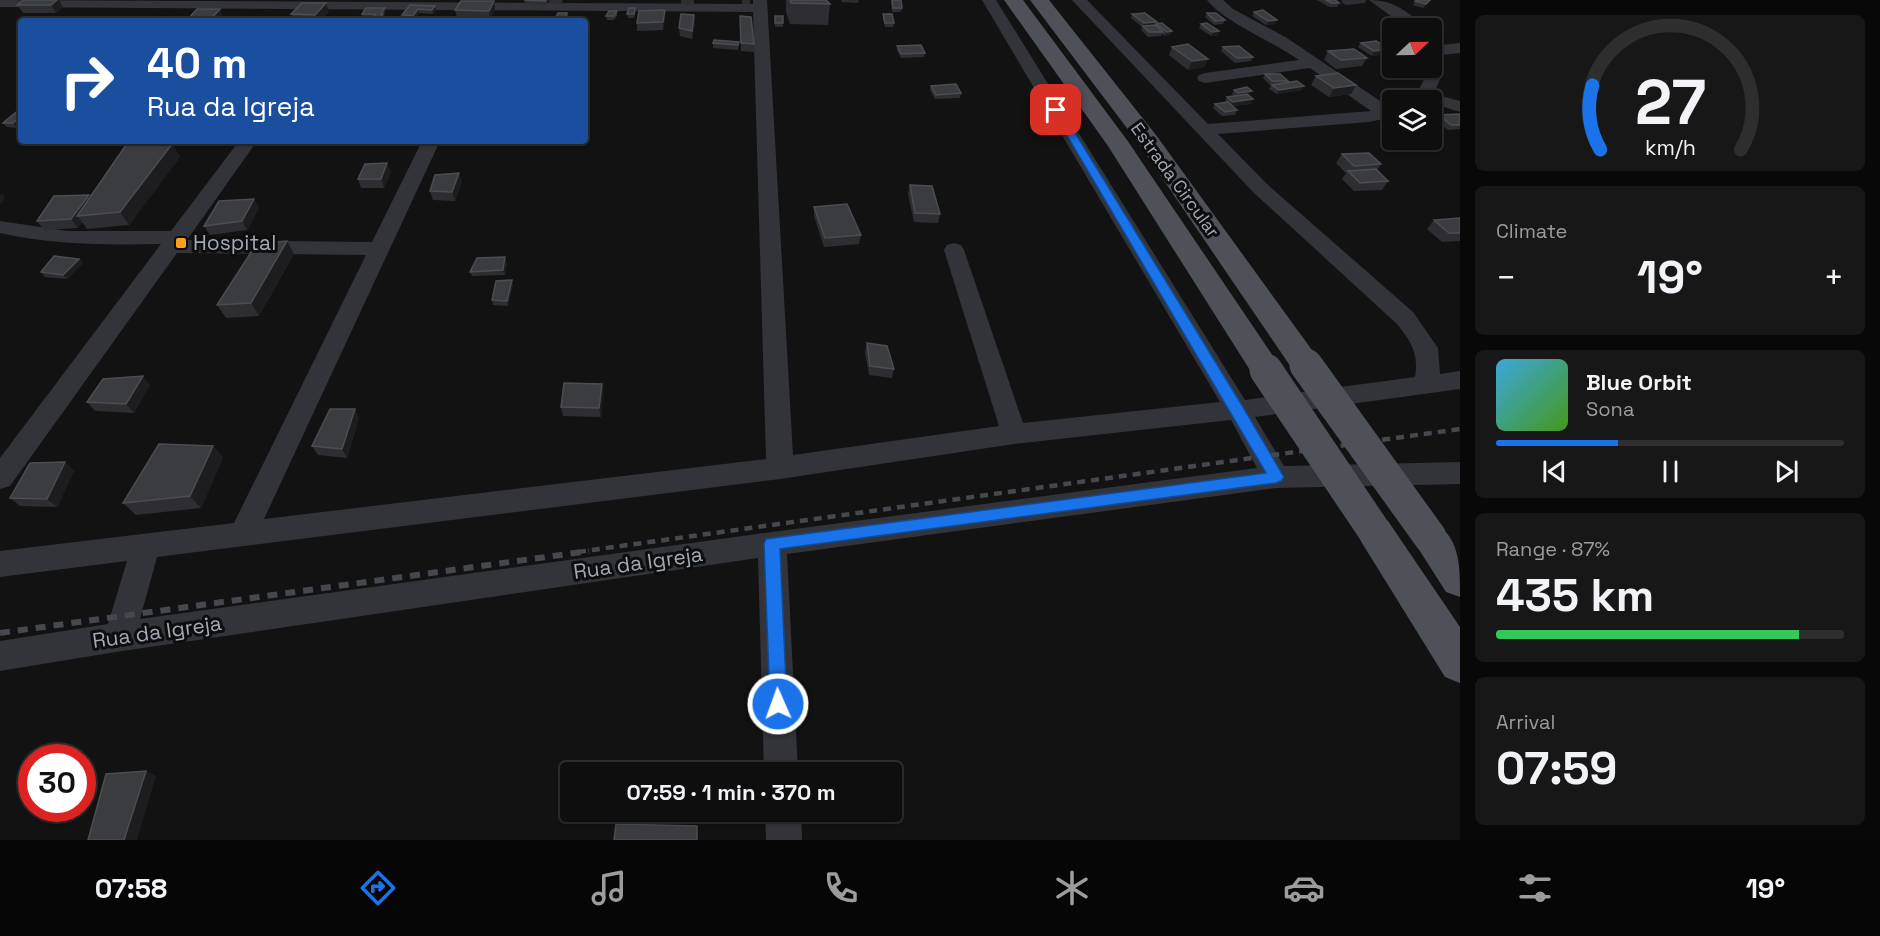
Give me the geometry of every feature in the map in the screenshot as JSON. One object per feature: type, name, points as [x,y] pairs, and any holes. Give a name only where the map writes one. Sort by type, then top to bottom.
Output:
[{"type":"main road","name":"Estrada Circular","points":[[1013,0],[1119,146],[1460,663]]},
{"type":"main road","name":"Estrada Circular","points":[[1039,0],[1148,141],[1460,580]]},
{"type":"street","points":[[988,0],[1238,410],[1276,477]]},
{"type":"street","points":[[1080,0],[1294,221],[1405,318],[1425,343],[1431,362],[1425,385]]},
{"type":"street","points":[[1214,0],[1228,12],[1282,41],[1382,108]]},
{"type":"street","points":[[1376,0],[1405,18]]},
{"type":"street","points":[[0,3],[760,4],[780,468]]},
{"type":"street","points":[[340,18],[351,3]]},
{"type":"street","points":[[1442,50],[1460,48]]},
{"type":"street","points":[[1205,78],[1312,63]]},
{"type":"street","points":[[1442,102],[1460,107]]},
{"type":"street","points":[[1204,130],[1382,113]]},
{"type":"street","points":[[0,478],[246,144]]},
{"type":"street","points":[[243,533],[430,144]]},
{"type":"street","points":[[0,227],[40,236],[67,239],[378,249]]},
{"type":"street","points":[[954,250],[1014,434]]},
{"type":"street","points":[[0,564],[780,468],[1014,434],[1238,410],[1460,380]]},
{"type":"street","name":"Rua da Igreja","points":[[0,656],[122,636],[772,544],[1276,477],[1460,473]]},
{"type":"street","points":[[772,544],[781,762]]},
{"type":"street","points":[[122,636],[125,615],[146,546]]},
{"type":"street","points":[[783,822],[784,840]]},
{"type":"building","points":[[24,0],[57,0],[51,5],[17,5]]},
{"type":"building","points":[[790,0],[826,0],[830,4],[791,3]]},
{"type":"building","points":[[892,0],[901,0],[902,8],[893,8]]},
{"type":"building","points":[[1326,0],[1335,0],[1339,3],[1331,3]]},
{"type":"building","points":[[1416,0],[1430,0],[1426,4]]},
{"type":"building","points":[[461,1],[494,1],[489,11],[455,10]]},
{"type":"building","points":[[302,3],[326,3],[315,15],[291,14]]},
{"type":"building","points":[[410,5],[435,6],[432,10],[418,9],[413,16],[402,15]]},
{"type":"building","points":[[366,8],[385,8],[381,18],[373,18],[375,14],[362,14]]},
{"type":"building","points":[[629,8],[635,8],[634,14],[627,14]]},
{"type":"building","points":[[197,9],[220,9],[212,18],[189,18]]},
{"type":"building","points":[[665,10],[663,22],[637,23],[639,11]]},
{"type":"building","points":[[1263,10],[1277,20],[1268,21],[1254,12]]},
{"type":"building","points":[[609,11],[617,11],[614,16],[606,16]]},
{"type":"building","points":[[558,13],[567,13],[566,17],[556,17]]},
{"type":"building","points":[[1145,13],[1157,22],[1144,23],[1132,14]]},
{"type":"building","points":[[1207,13],[1216,13],[1225,20],[1215,21]]},
{"type":"building","points":[[681,14],[694,15],[692,31],[679,28]]},
{"type":"building","points":[[883,14],[892,14],[894,23],[885,23]]},
{"type":"building","points":[[740,16],[751,17],[754,44],[741,43]]},
{"type":"building","points":[[775,16],[783,16],[783,23],[775,23]]},
{"type":"building","points":[[1162,23],[1172,31],[1167,32],[1156,24]]},
{"type":"building","points":[[1207,23],[1219,31],[1212,32],[1201,24]]},
{"type":"building","points":[[1156,25],[1163,32],[1149,32],[1143,26]]},
{"type":"building","points":[[714,40],[739,42],[738,45],[713,43]]},
{"type":"building","points":[[1376,41],[1382,44],[1382,50],[1374,51],[1361,43]]},
{"type":"building","points":[[1188,44],[1208,59],[1192,61],[1172,47]]},
{"type":"building","points":[[921,45],[925,53],[901,54],[897,46]]},
{"type":"building","points":[[1239,46],[1253,57],[1237,58],[1223,47]]},
{"type":"building","points":[[1354,49],[1367,58],[1341,60],[1328,51]]},
{"type":"building","points":[[1338,73],[1356,85],[1334,88],[1316,76]]},
{"type":"building","points":[[1265,74],[1280,74],[1288,81],[1272,81]]},
{"type":"building","points":[[1297,81],[1304,86],[1279,90],[1272,85]]},
{"type":"building","points":[[956,84],[961,93],[936,95],[931,86]]},
{"type":"building","points":[[1247,87],[1252,91],[1238,93],[1234,90]]},
{"type":"building","points":[[1247,94],[1253,99],[1233,102],[1227,97]]},
{"type":"building","points":[[1228,102],[1237,110],[1225,112],[1215,104]]},
{"type":"building","points":[[18,110],[18,119],[13,123],[3,123]]},
{"type":"building","points":[[1460,114],[1460,125],[1451,125],[1442,115]]},
{"type":"building","points":[[172,144],[120,212],[77,216],[126,145]]},
{"type":"building","points":[[1369,153],[1381,164],[1354,166],[1342,154]]},
{"type":"building","points":[[387,163],[381,179],[358,179],[365,164]]},
{"type":"building","points":[[1376,169],[1388,181],[1360,183],[1348,171]]},
{"type":"building","points":[[459,173],[452,192],[430,191],[435,175]]},
{"type":"building","points":[[910,185],[932,186],[940,214],[915,213]]},
{"type":"building","points":[[89,195],[71,219],[37,221],[54,196]]},
{"type":"building","points":[[254,199],[242,221],[204,226],[219,201]]},
{"type":"building","points":[[847,204],[861,235],[825,238],[814,207]]},
{"type":"building","points":[[1460,218],[1460,233],[1449,233],[1434,220]]},
{"type":"building","points":[[287,241],[251,303],[217,305],[257,243]]},
{"type":"building","points":[[54,256],[79,259],[63,275],[41,272]]},
{"type":"building","points":[[505,257],[503,270],[470,272],[477,258]]},
{"type":"building","points":[[512,280],[507,301],[492,300],[496,281]]},
{"type":"building","points":[[867,343],[887,346],[894,369],[870,366]]},
{"type":"building","points":[[143,376],[126,404],[87,402],[103,379]]},
{"type":"building","points":[[564,383],[602,384],[599,408],[561,407]]},
{"type":"building","points":[[330,409],[355,409],[342,449],[312,446]]},
{"type":"building","points":[[159,444],[213,446],[190,496],[123,503]]},
{"type":"building","points":[[65,462],[47,499],[10,498],[30,463]]},
{"type":"building","points":[[146,771],[124,840],[88,840],[93,822],[96,822],[96,811],[106,774]]},
{"type":"building","points":[[616,824],[697,826],[697,840],[614,840]]},
{"type":"railway","points":[[578,552],[1460,429]]},
{"type":"railway","points":[[0,633],[589,551]]},
{"type":"place","name":"Hospital","points":[[181,243]]},
{"type":"route","points":[[778,704],[772,544],[1276,477],[1238,410],[1056,110]]}]
